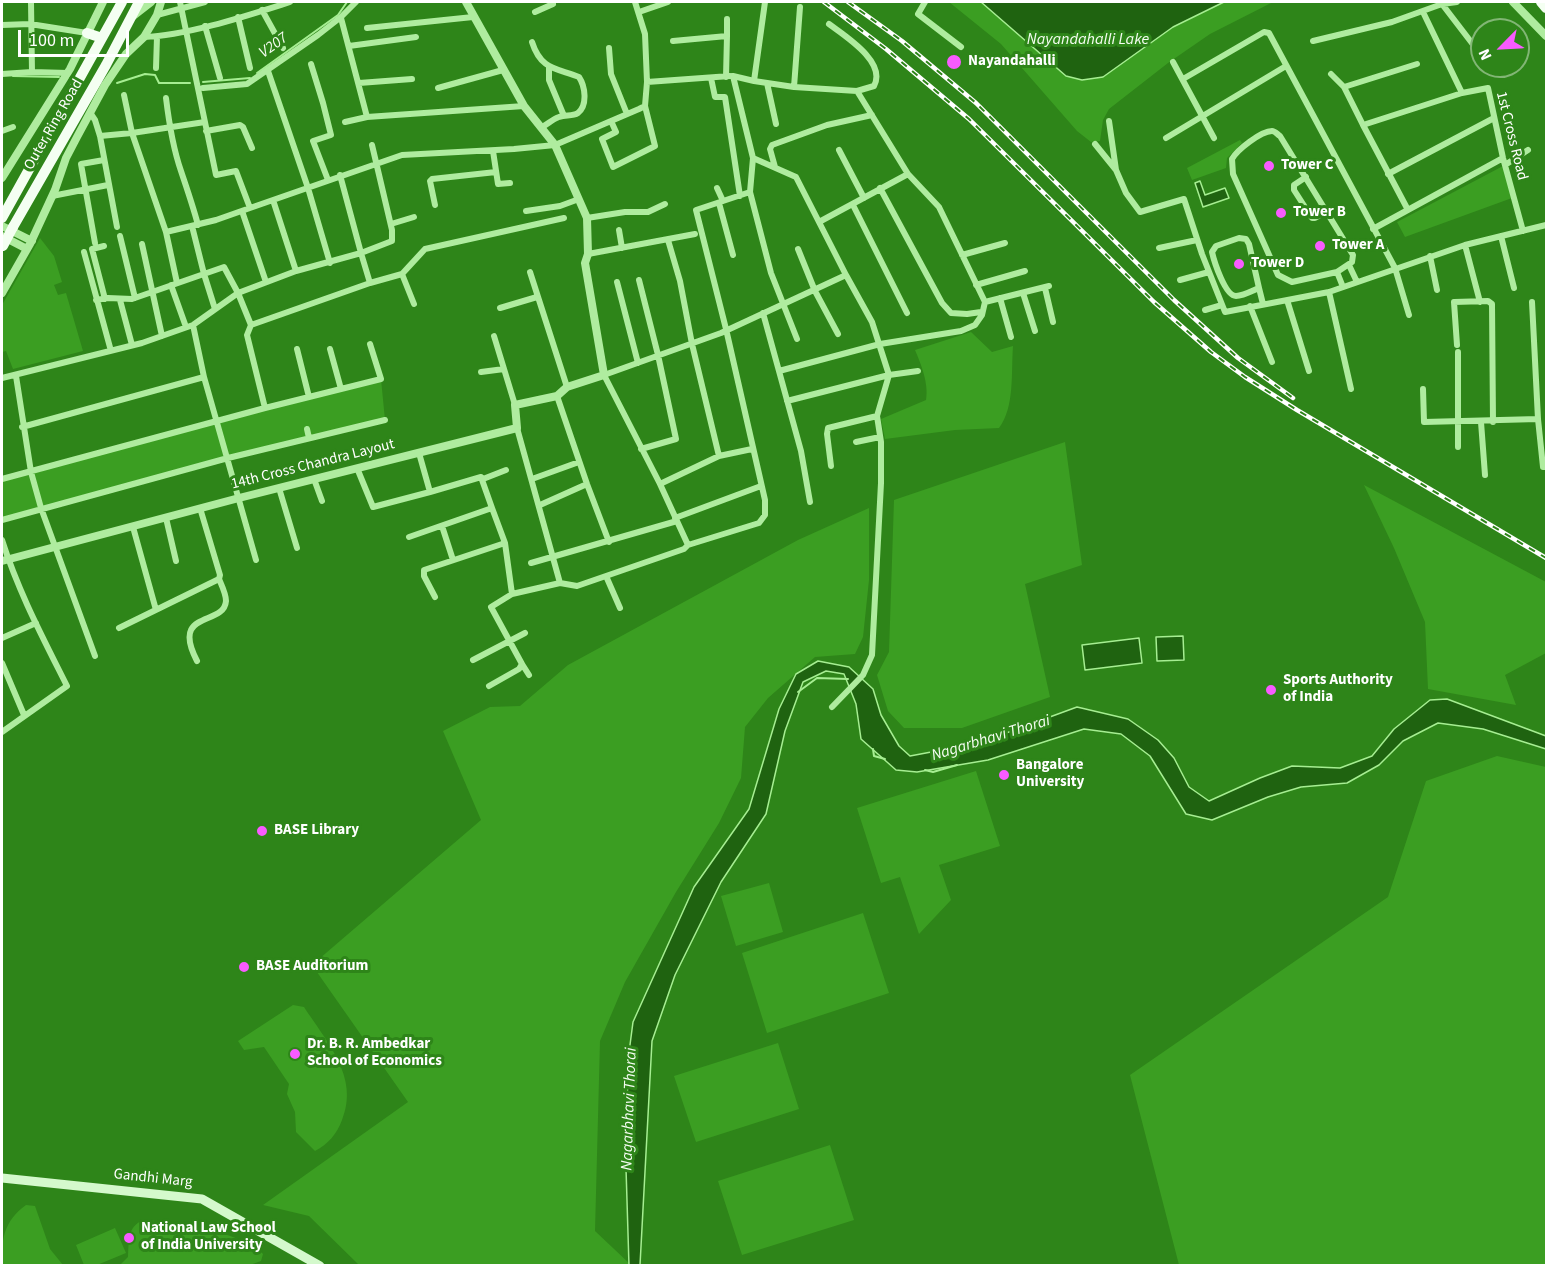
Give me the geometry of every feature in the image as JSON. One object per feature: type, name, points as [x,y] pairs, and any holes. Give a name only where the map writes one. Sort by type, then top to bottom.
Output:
[{"type":"highway","name":"Outer Ring Road","points":[[2,218],[122,2]]},
{"type":"highway","name":"Outer Ring Road","points":[[2,243],[7,227],[116,48],[139,2]]},
{"type":"highway","points":[[1541,2],[1546,8]]},
{"type":"highway","points":[[87,33],[102,38]]},
{"type":"highway","points":[[116,48],[126,54]]},
{"type":"main road","name":"Gandhi Marg","points":[[2,1178],[202,1199],[320,1266]]},
{"type":"street","points":[[31,2],[32,72]]},
{"type":"street","points":[[2,178],[66,76],[103,2]]},
{"type":"street","points":[[132,17],[151,2]]},
{"type":"street","points":[[2,293],[30,245],[66,158],[126,54],[144,37],[157,15],[161,2]]},
{"type":"street","points":[[157,15],[181,5],[205,2]]},
{"type":"street","points":[[144,37],[156,37],[206,26],[290,2]]},
{"type":"street","points":[[203,88],[242,86],[268,71],[340,18],[356,2]]},
{"type":"street","points":[[466,2],[524,106],[555,145],[587,218],[588,254],[585,263],[604,375],[660,484],[688,545]]},
{"type":"street","points":[[535,12],[552,3],[561,2]]},
{"type":"street","points":[[611,121],[616,132],[602,139],[613,166],[655,146],[645,106],[647,82],[645,34],[635,2]]},
{"type":"street","points":[[639,12],[668,2]]},
{"type":"street","points":[[754,81],[765,2]]},
{"type":"street","points":[[925,2],[918,14],[962,47]]},
{"type":"street","points":[[1313,41],[1392,22],[1442,4],[1457,2]]},
{"type":"street","points":[[1513,2],[1546,36]]},
{"type":"street","points":[[1442,4],[1470,41]]},
{"type":"street","points":[[181,5],[216,175],[236,171],[250,208]]},
{"type":"street","points":[[794,87],[800,7]]},
{"type":"street","points":[[262,10],[283,48]]},
{"type":"street","points":[[1363,125],[1462,93],[1423,12]]},
{"type":"street","points":[[238,17],[250,68]]},
{"type":"street","points":[[367,28],[473,17]]},
{"type":"street","points":[[340,18],[367,117]]},
{"type":"street","points":[[727,19],[730,76],[753,158],[750,192],[771,273],[797,339]]},
{"type":"street","points":[[2,25],[30,24],[87,33]]},
{"type":"street","points":[[647,82],[730,76],[794,87],[857,91],[874,86],[877,73],[871,61],[862,49],[829,24]]},
{"type":"street","points":[[206,26],[220,78]]},
{"type":"street","points":[[1183,79],[1264,32],[1269,33],[1395,268],[1409,315]]},
{"type":"street","points":[[673,41],[727,36]]},
{"type":"street","points":[[156,37],[156,68]]},
{"type":"street","points":[[349,46],[416,37]]},
{"type":"street","points":[[532,42],[538,56],[549,67],[579,77],[585,92],[582,108],[574,115],[561,116],[542,127]]},
{"type":"street","points":[[609,48],[611,74],[627,114]]},
{"type":"street","points":[[1173,62],[1214,138]]},
{"type":"street","points":[[311,63],[331,135],[313,141],[328,180]]},
{"type":"street","points":[[1344,87],[1417,64]]},
{"type":"street","points":[[1166,138],[1286,66]]},
{"type":"street","points":[[549,67],[549,80],[564,116]]},
{"type":"street","points":[[438,88],[503,70]]},
{"type":"street","points":[[268,71],[308,188],[330,263]]},
{"type":"street","points":[[2,74],[32,72],[66,76]]},
{"type":"street","points":[[1331,74],[1344,87],[1408,210]]},
{"type":"street","points":[[711,78],[715,97],[725,97],[740,196]]},
{"type":"street","points":[[359,83],[412,79]]},
{"type":"street","points":[[767,82],[776,124]]},
{"type":"street","name":"1st Cross Road","points":[[1462,93],[1488,88],[1504,162],[1523,231]]},
{"type":"street","points":[[779,371],[880,344],[961,331],[975,325],[985,302],[939,207],[908,174],[857,91]]},
{"type":"street","points":[[124,95],[132,133],[166,232],[174,284],[218,420],[256,560]]},
{"type":"street","points":[[166,98],[170,128],[181,173],[188,190],[204,274],[215,309]]},
{"type":"street","points":[[345,122],[367,117],[524,106]]},
{"type":"street","points":[[166,232],[242,211],[402,155],[493,151],[555,145],[645,106]]},
{"type":"street","points":[[91,114],[100,136],[117,227]]},
{"type":"street","points":[[775,167],[770,149],[772,145],[827,125],[872,115]]},
{"type":"street","points":[[1388,174],[1494,118]]},
{"type":"street","points":[[1109,121],[1116,170],[1126,193],[1140,212],[1184,200],[1225,312],[1329,292],[1465,245],[1546,225]]},
{"type":"street","points":[[100,136],[205,122]]},
{"type":"street","points":[[206,131],[240,125],[252,148]]},
{"type":"street","points":[[2,131],[13,127]]},
{"type":"street","points":[[1268,132],[1274,132],[1280,136],[1306,177],[1354,259],[1337,272],[1292,282],[1284,279],[1273,267],[1233,174],[1232,159],[1244,145],[1268,132]]},
{"type":"street","points":[[2,378],[162,336],[189,326],[238,293],[392,241],[391,224],[372,144]]},
{"type":"street","points":[[1095,144],[1116,170]]},
{"type":"street","points":[[839,150],[864,198]]},
{"type":"street","points":[[1373,229],[1528,150]]},
{"type":"street","points":[[493,151],[498,184],[510,183]]},
{"type":"street","points":[[753,158],[796,177],[872,322],[889,375],[877,416],[881,483],[872,655],[863,675],[832,707]]},
{"type":"street","points":[[95,243],[81,164],[104,160]]},
{"type":"street","points":[[435,205],[430,181],[432,179],[496,172]]},
{"type":"street","points":[[819,222],[908,174]]},
{"type":"street","points":[[340,176],[370,283]]},
{"type":"street","points":[[1306,177],[1294,185],[1294,190],[1312,218],[1327,211]]},
{"type":"street","points":[[51,196],[108,185]]},
{"type":"street","points":[[717,188],[733,255]]},
{"type":"street","points":[[880,188],[942,303],[951,313],[981,312]]},
{"type":"street","points":[[529,675],[491,607],[512,594],[560,583],[577,586],[673,553],[688,545],[759,523],[765,515],[766,507],[762,486],[696,210],[750,192]]},
{"type":"street","points":[[525,211],[561,206],[579,199]]},
{"type":"street","points":[[273,200],[296,272]]},
{"type":"street","points":[[587,218],[625,212],[648,212],[665,204]]},
{"type":"street","points":[[853,205],[907,313]]},
{"type":"street","points":[[242,211],[266,282]]},
{"type":"street","points":[[391,224],[414,217]]},
{"type":"street","points":[[251,325],[402,274],[425,249],[564,218]]},
{"type":"street","points":[[7,227],[30,245]]},
{"type":"street","points":[[619,230],[622,248]]},
{"type":"street","points":[[588,254],[695,234]]},
{"type":"street","points":[[120,236],[135,298]]},
{"type":"street","points":[[1501,236],[1514,288]]},
{"type":"street","points":[[1259,288],[1235,296],[1231,295],[1225,288],[1212,255],[1212,249],[1235,239],[1246,239],[1249,244],[1263,304]]},
{"type":"street","points":[[668,240],[680,281],[692,344],[719,456]]},
{"type":"street","points":[[1159,248],[1197,240]]},
{"type":"street","points":[[2,243],[30,245]]},
{"type":"street","points":[[962,255],[1005,243]]},
{"type":"street","points":[[142,244],[162,336]]},
{"type":"street","points":[[1465,245],[1480,302]]},
{"type":"street","points":[[104,246],[92,249],[105,299]]},
{"type":"street","points":[[798,249],[815,291],[838,334]]},
{"type":"street","points":[[84,252],[111,351]]},
{"type":"street","points":[[1430,256],[1437,290]]},
{"type":"street","points":[[1349,265],[1357,282]]},
{"type":"street","points":[[96,300],[135,298],[224,267],[251,325],[248,335],[265,408]]},
{"type":"street","points":[[976,285],[1025,271]]},
{"type":"street","points":[[530,272],[567,387]]},
{"type":"street","points":[[1337,272],[1343,287]]},
{"type":"street","points":[[1180,280],[1209,273]]},
{"type":"street","points":[[402,274],[414,304]]},
{"type":"street","points":[[515,405],[557,396],[567,387],[692,344],[815,291],[846,275]]},
{"type":"street","points":[[639,280],[676,439],[641,449]]},
{"type":"street","points":[[1301,281],[1305,296]]},
{"type":"street","points":[[617,282],[638,363]]},
{"type":"street","points":[[985,302],[1047,287],[1053,322]]},
{"type":"street","points":[[1329,292],[1351,389]]},
{"type":"street","points":[[1023,293],[1035,331]]},
{"type":"street","points":[[501,308],[537,297]]},
{"type":"street","points":[[1000,298],[1011,337]]},
{"type":"street","points":[[120,300],[132,345]]},
{"type":"street","points":[[1287,300],[1309,371]]},
{"type":"street","points":[[1458,447],[1454,303],[1488,301],[1491,304],[1493,422]]},
{"type":"street","points":[[1532,302],[1538,420],[1543,467],[1546,467]]},
{"type":"street","points":[[1205,310],[1222,305]]},
{"type":"street","points":[[1250,306],[1272,362]]},
{"type":"street","points":[[763,313],[801,451],[810,502]]},
{"type":"street","points":[[494,336],[515,405],[517,428],[555,556],[560,583]]},
{"type":"street","points":[[2,479],[218,420],[381,379],[370,344]]},
{"type":"street","points":[[297,349],[309,397]]},
{"type":"street","points":[[330,349],[341,389]]},
{"type":"street","points":[[482,372],[504,369]]},
{"type":"street","points":[[787,401],[889,375],[918,371]]},
{"type":"street","points":[[16,375],[22,427],[41,508],[95,656]]},
{"type":"street","points":[[22,427],[204,376]]},
{"type":"street","points":[[1423,389],[1424,422],[1538,420]]},
{"type":"street","points":[[557,396],[586,484],[609,542]]},
{"type":"street","points":[[831,466],[826,434],[828,428],[877,416]]},
{"type":"street","points":[[2,520],[228,458],[385,420]]},
{"type":"street","points":[[1481,422],[1485,475]]},
{"type":"street","name":"14th Cross Chandra Layout","points":[[5,560],[517,428]]},
{"type":"street","points":[[307,429],[309,438]]},
{"type":"street","points":[[856,442],[880,437]]},
{"type":"street","points":[[660,484],[719,456],[752,449]]},
{"type":"street","points":[[419,453],[430,492]]},
{"type":"street","points":[[532,478],[579,462]]},
{"type":"street","points":[[357,468],[371,504],[375,508],[481,477],[483,479],[506,470]]},
{"type":"street","points":[[314,479],[322,501]]},
{"type":"street","points":[[483,479],[505,543],[512,594]]},
{"type":"street","points":[[540,505],[586,484]]},
{"type":"street","points":[[531,563],[609,542],[676,520],[762,486]]},
{"type":"street","points":[[279,488],[297,548]]},
{"type":"street","points":[[197,661],[190,648],[190,633],[198,621],[220,613],[225,597],[200,508]]},
{"type":"street","points":[[409,537],[492,508]]},
{"type":"street","points":[[165,518],[176,561]]},
{"type":"street","points":[[442,526],[453,560]]},
{"type":"street","points":[[133,527],[156,610]]},
{"type":"street","points":[[2,540],[5,560],[67,686],[2,732]]},
{"type":"street","points":[[435,597],[424,576],[424,570],[505,543]]},
{"type":"street","points":[[606,576],[620,608]]},
{"type":"street","points":[[119,628],[219,579]]},
{"type":"street","points":[[2,639],[36,623]]},
{"type":"street","points":[[473,660],[525,633]]},
{"type":"street","points":[[2,663],[24,715]]},
{"type":"street","points":[[489,686],[519,669],[522,664]]},
{"type":"shaded area","points":[[949,2],[1273,2],[1210,34],[1168,63],[1109,109],[1103,120],[1100,141],[1091,142],[1077,131],[1001,44]]},
{"type":"shaded area","points":[[1240,140],[1242,143],[1227,158],[1226,168],[1192,180],[1187,168]]},
{"type":"shaded area","points":[[1503,166],[1512,198],[1405,237],[1397,222]]},
{"type":"shaded area","points":[[40,238],[54,256],[62,282],[54,285],[58,295],[66,293],[83,351],[13,369],[6,351],[2,352],[2,305]]},
{"type":"shaded area","points":[[971,332],[992,352],[1013,346],[1010,400],[999,428],[955,430],[885,439],[881,419],[926,400],[925,381],[915,350]]},
{"type":"shaded area","points":[[381,379],[385,420],[2,520],[2,479]]},
{"type":"shaded area","points":[[1065,442],[1082,565],[1025,584],[1050,697],[962,728],[904,728],[888,711],[877,675],[889,652],[894,500]]},
{"type":"shaded area","points":[[1364,485],[1546,582],[1546,653],[1505,675],[1516,705],[1428,689],[1425,622]]},
{"type":"shaded area","points":[[869,508],[869,580],[863,637],[855,654],[815,657],[768,698],[745,727],[741,778],[719,823],[676,892],[625,982],[600,1041],[595,1231],[631,1265],[359,1265],[309,1216],[263,1205],[408,1102],[312,965],[481,820],[443,731],[490,707],[520,706],[568,665],[798,540]]},
{"type":"shaded area","points":[[1497,756],[1546,767],[1546,1265],[1179,1265],[1130,1075],[1388,897],[1426,781]]},
{"type":"shaded area","points":[[976,771],[1000,846],[939,865],[951,900],[919,934],[900,877],[881,883],[857,808]]},
{"type":"shaded area","points":[[769,883],[783,932],[736,946],[721,896]]},
{"type":"shaded area","points":[[863,913],[889,993],[767,1033],[742,953]]},
{"type":"shaded area","points":[[293,1005],[304,1007],[330,1046],[344,1074],[347,1089],[346,1104],[338,1130],[332,1138],[315,1151],[296,1132],[295,1112],[287,1094],[289,1084],[264,1047],[244,1050],[238,1041]]},
{"type":"shaded area","points":[[778,1043],[799,1109],[696,1142],[674,1076]]},
{"type":"shaded area","points":[[830,1145],[854,1220],[742,1255],[718,1181]]},
{"type":"shaded area","points":[[26,1205],[35,1206],[50,1249],[63,1265],[2,1265],[5,1231],[13,1217]]},
{"type":"shaded area","points":[[143,1220],[225,1234],[254,1247],[263,1254],[261,1261],[247,1266],[120,1265],[128,1257],[131,1231]]},
{"type":"shaded area","points":[[115,1228],[126,1253],[97,1265],[84,1265],[76,1245]]},
{"type":"water","name":"Nayandahalli Lake","points":[[981,2],[1224,2],[1173,27],[1103,77],[1082,80],[1066,76]]},
{"type":"water","points":[[1200,181],[1205,195],[1225,188],[1229,198],[1203,207],[1195,183]]},
{"type":"water","points":[[1183,636],[1184,660],[1157,661],[1156,637]]},
{"type":"water","points":[[1139,638],[1142,663],[1085,670],[1082,645]]},
{"type":"water","name":"Nagarbhavi Thorai","points":[[818,661],[849,667],[873,689],[881,715],[899,746],[910,756],[979,743],[1077,707],[1128,719],[1158,740],[1174,758],[1189,787],[1209,801],[1292,766],[1340,768],[1372,756],[1394,729],[1430,700],[1447,699],[1546,736],[1546,749],[1483,729],[1438,723],[1403,741],[1379,765],[1347,783],[1301,787],[1268,797],[1212,820],[1186,814],[1150,756],[1121,734],[1084,729],[988,760],[917,772],[896,770],[861,739],[856,704],[844,674],[826,671],[803,682],[785,731],[766,814],[721,882],[675,975],[652,1041],[640,1265],[629,1266],[626,1168],[628,1060],[633,1022],[694,887],[749,809],[779,709],[796,674]]},
{"type":"waterway","name":"V207","points":[[257,73],[338,15],[347,2]]},
{"type":"waterway","name":"V207","points":[[117,83],[145,74],[155,75],[159,83],[190,83]]},
{"type":"waterway","name":"V207","points":[[13,76],[59,77]]},
{"type":"waterway","name":"V207","points":[[203,82],[250,78]]},
{"type":"waterway","name":"Nagarbhavi Thorai","points":[[798,692],[817,678],[848,679]]},
{"type":"waterway","name":"Nagarbhavi Thorai","points":[[873,749],[874,756],[885,759]]},
{"type":"waterway","name":"Nagarbhavi Thorai","points":[[925,770],[933,772],[957,765]]},
{"type":"railway","points":[[824,2],[886,49],[969,119],[1154,302],[1211,352],[1297,410],[1546,558]]},
{"type":"railway","points":[[848,2],[902,41],[976,103],[1174,300],[1238,358],[1293,398]]},
{"type":"place","name":"Nayandahalli","points":[[954,62]]},
{"type":"place","name":"Tower C","points":[[1269,166]]},
{"type":"place","name":"Tower B","points":[[1281,213]]},
{"type":"place","name":"Tower A","points":[[1320,246]]},
{"type":"place","name":"Tower D","points":[[1239,264]]},
{"type":"place","name":"Sports Authority of India","points":[[1271,690]]},
{"type":"place","name":"Bangalore University","points":[[1004,775]]},
{"type":"place","name":"BASE Library","points":[[262,831]]},
{"type":"place","name":"BASE Auditorium","points":[[244,967]]},
{"type":"place","name":"Dr. B. R. Ambedkar School of Economics","points":[[295,1054]]},
{"type":"place","name":"National Law School of India University","points":[[129,1238]]}]
